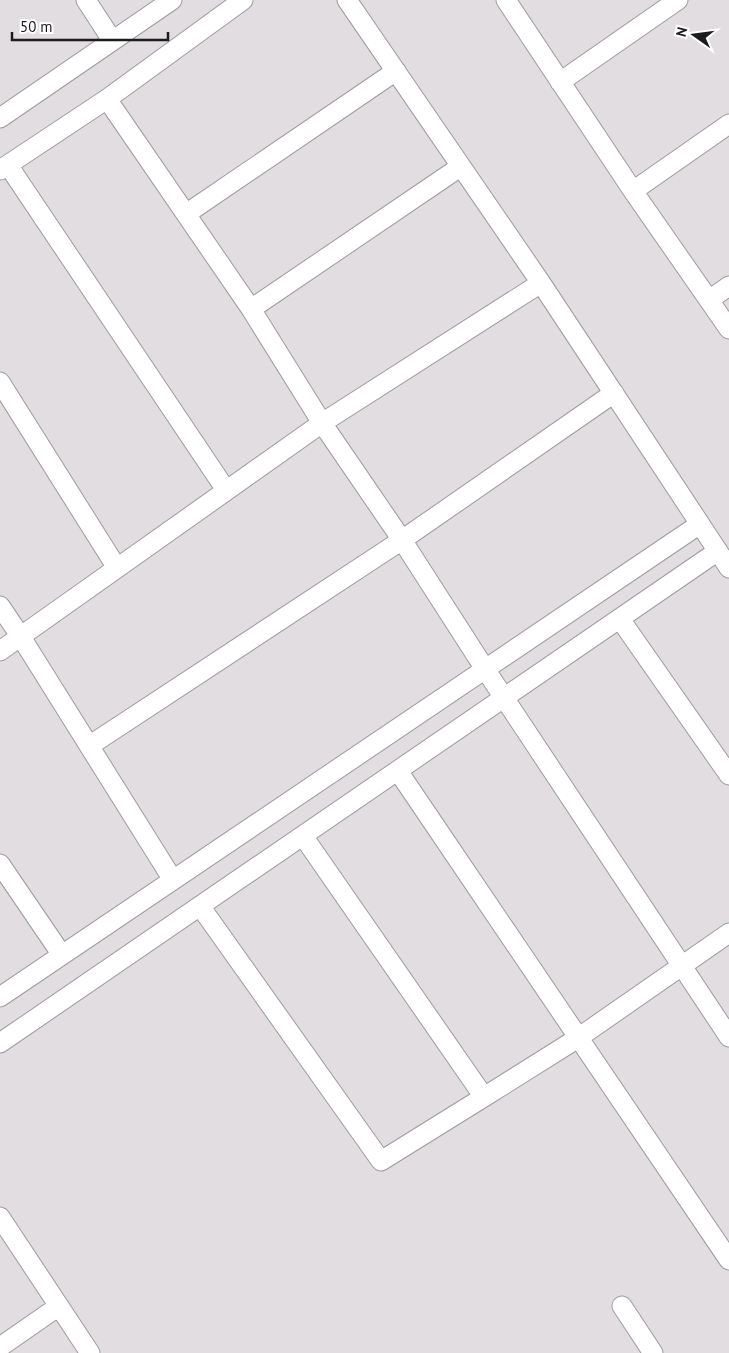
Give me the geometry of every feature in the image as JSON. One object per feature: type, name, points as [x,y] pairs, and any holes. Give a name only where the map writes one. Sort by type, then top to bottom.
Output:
[{"type":"street","points":[[86,0],[112,40]]},
{"type":"street","points":[[0,118],[172,0]]},
{"type":"street","points":[[226,490],[4,168],[107,99],[243,0]]},
{"type":"street","points":[[347,0],[541,283],[729,568]]},
{"type":"street","points":[[506,0],[633,191],[729,329]]},
{"type":"street","points":[[560,82],[678,0]]},
{"type":"street","points":[[186,214],[396,70]]},
{"type":"street","points":[[107,99],[251,309],[322,423],[402,540],[504,698],[729,1037]]},
{"type":"street","points":[[633,191],[729,124]]},
{"type":"street","points":[[251,309],[460,167]]},
{"type":"street","points":[[0,651],[322,423],[541,283]]},
{"type":"street","points":[[709,300],[729,286]]},
{"type":"street","points":[[0,382],[118,568]]},
{"type":"street","points":[[89,746],[402,540],[614,393]]},
{"type":"street","points":[[0,997],[700,524]]},
{"type":"street","points":[[0,1043],[718,552]]},
{"type":"street","points":[[0,606],[173,880]]},
{"type":"street","points":[[620,619],[729,775]]},
{"type":"street","points":[[398,771],[729,1260]]},
{"type":"street","points":[[303,836],[484,1097]]},
{"type":"street","points":[[0,864],[62,955]]},
{"type":"street","points":[[200,906],[382,1161],[578,1038],[729,933]]},
{"type":"street","points":[[0,1217],[90,1353]]},
{"type":"street","points":[[0,1347],[59,1306]]},
{"type":"street","points":[[622,1306],[653,1353]]}]
